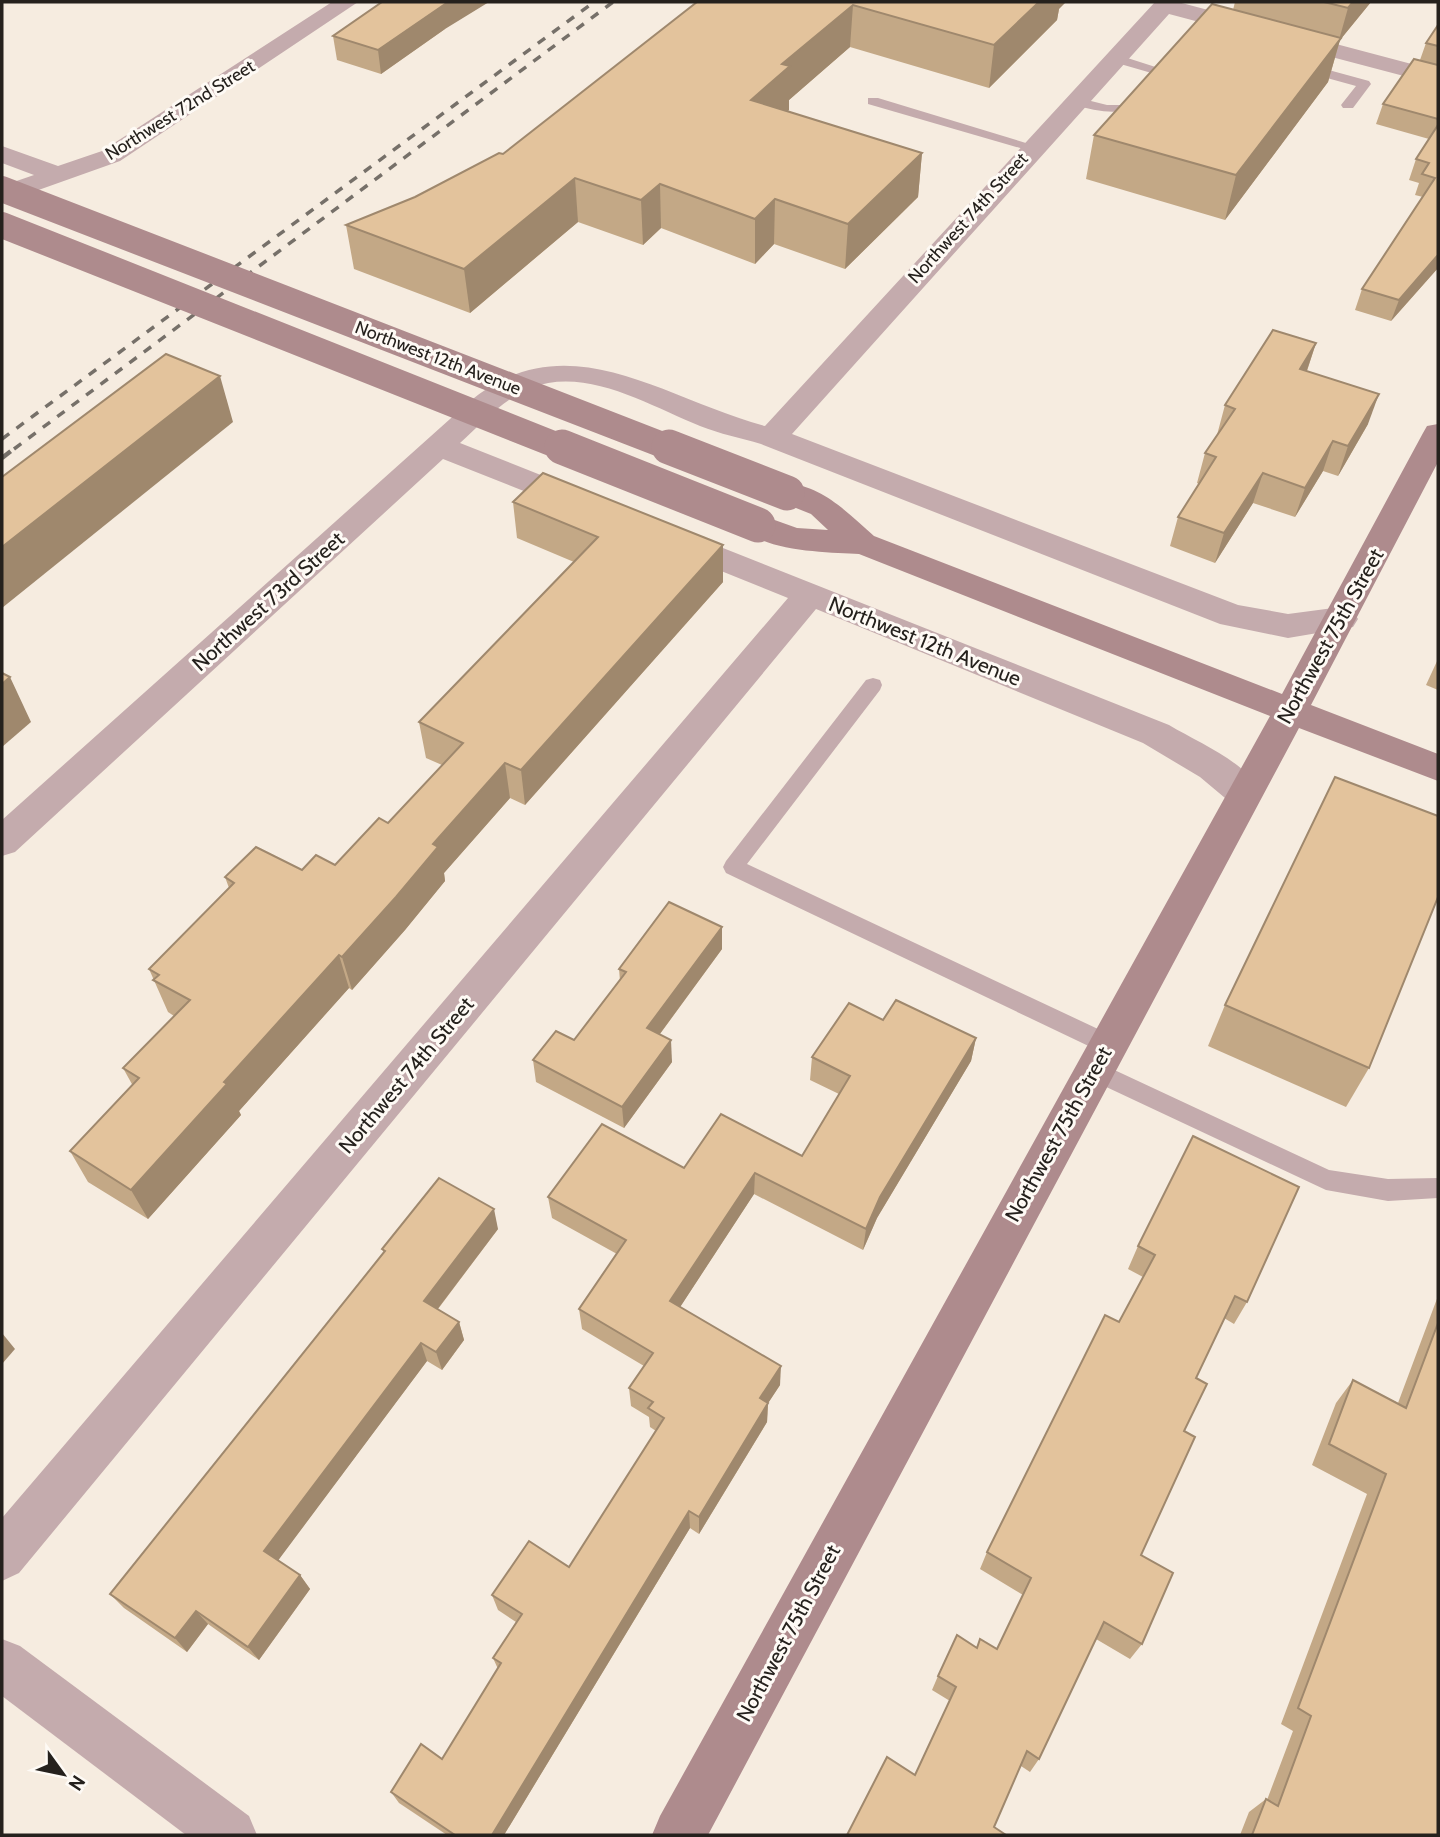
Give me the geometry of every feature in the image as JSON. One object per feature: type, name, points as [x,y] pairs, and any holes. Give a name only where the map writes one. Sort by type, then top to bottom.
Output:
[{"type":"main road","name":"Northwest 12th Avenue","points":[[2,189],[822,507],[863,544]]},
{"type":"main road","name":"Northwest 12th Avenue","points":[[2,225],[758,525],[793,538],[863,544],[1438,768]]},
{"type":"main road","name":"Northwest 75th Street","points":[[678,1835],[1341,619],[1438,433]]},
{"type":"street","name":"Northwest 72nd Street","points":[[2,195],[60,177],[132,143],[347,2]]},
{"type":"street","points":[[1165,4],[1210,26],[1342,53],[1438,78]]},
{"type":"street","name":"Northwest 74th Street","points":[[772,437],[1032,147],[1165,4]]},
{"type":"street","points":[[2,155],[60,177]]},
{"type":"street","name":"Northwest 12th Avenue","points":[[544,374],[593,376],[714,421],[772,437],[1232,616],[1288,626],[1341,619]]},
{"type":"street","name":"Northwest 73rd Street","points":[[2,842],[439,446],[504,391],[523,380],[544,374]]},
{"type":"street","points":[[439,446],[605,512]]},
{"type":"street","name":"Northwest 12th Avenue","points":[[644,528],[1156,734],[1213,768],[1244,793]]},
{"type":"street","name":"Northwest 74th Street","points":[[2,1556],[810,594]]},
{"type":"street","points":[[2,1664],[230,1835]]},
{"type":"lane","points":[[1326,74],[1342,53]]},
{"type":"lane","points":[[1075,101],[1115,111],[1130,108],[1168,67],[1115,58]]},
{"type":"lane","points":[[1348,104],[1380,63]]},
{"type":"lane","points":[[1291,64],[1364,84]]},
{"type":"lane","points":[[873,102],[1032,147]]},
{"type":"lane","points":[[873,685],[733,867],[1100,1057],[1326,1181],[1388,1190],[1438,1188]]},
{"type":"building","points":[[382,2],[448,2],[378,50],[333,36]]},
{"type":"building","points":[[697,2],[1039,2],[994,45],[853,5],[782,64],[790,66],[751,100],[922,153],[848,224],[775,199],[755,219],[660,184],[641,200],[575,178],[464,269],[346,225],[415,197],[499,153],[503,154]]},
{"type":"building","points":[[1324,2],[1353,2],[1348,8]]},
{"type":"building","points":[[1212,4],[1341,38],[1236,175],[1094,135]]},
{"type":"building","points":[[1438,25],[1438,46],[1426,43]]},
{"type":"building","points":[[1414,59],[1438,65],[1438,119],[1383,104]]},
{"type":"building","points":[[1438,125],[1438,255],[1399,300],[1362,289],[1435,178],[1422,174],[1429,163],[1416,159]]},
{"type":"building","points":[[1273,330],[1316,343],[1300,369],[1379,394],[1348,446],[1333,441],[1305,488],[1263,473],[1224,533],[1178,517],[1216,457],[1205,453],[1235,409],[1225,405]]},
{"type":"building","points":[[166,354],[220,376],[2,547],[2,477]]},
{"type":"building","points":[[543,473],[723,545],[521,770],[505,763],[433,844],[438,847],[396,897],[342,957],[339,955],[224,1082],[227,1084],[131,1190],[70,1151],[139,1078],[123,1068],[190,1000],[153,980],[159,975],[149,969],[234,883],[225,877],[256,847],[302,870],[316,855],[335,865],[379,818],[388,823],[463,743],[419,722],[598,537],[513,502]]},
{"type":"building","points":[[2,673],[10,677],[2,684]]},
{"type":"building","points":[[1335,777],[1438,816],[1438,897],[1369,1068],[1225,1005]]},
{"type":"building","points":[[669,902],[722,927],[647,1028],[671,1040],[622,1107],[533,1060],[556,1031],[574,1040],[626,972],[619,969]]},
{"type":"building","points":[[896,1000],[976,1038],[880,1197],[866,1229],[755,1173],[670,1301],[781,1366],[760,1398],[768,1403],[699,1517],[689,1511],[492,1835],[455,1835],[391,1792],[421,1744],[442,1759],[501,1663],[493,1658],[522,1614],[492,1595],[529,1541],[569,1567],[664,1418],[648,1408],[653,1402],[629,1388],[653,1353],[579,1309],[626,1240],[548,1197],[602,1124],[684,1168],[721,1114],[802,1156],[850,1076],[812,1057],[849,1003],[883,1020]]},
{"type":"building","points":[[1193,1136],[1299,1187],[1247,1302],[1235,1296],[1196,1378],[1207,1384],[1184,1431],[1195,1437],[1141,1555],[1173,1573],[1142,1644],[1104,1622],[1039,1759],[1027,1751],[994,1827],[1006,1835],[847,1835],[887,1757],[915,1775],[956,1687],[938,1676],[957,1635],[977,1648],[980,1639],[997,1649],[1031,1578],[987,1552],[1105,1315],[1119,1322],[1155,1255],[1138,1246]]},
{"type":"building","points":[[439,1178],[494,1209],[424,1301],[459,1322],[436,1352],[421,1343],[264,1551],[300,1575],[248,1647],[196,1611],[175,1638],[110,1594],[385,1251],[382,1249]]},
{"type":"building","points":[[1438,1323],[1438,1835],[1252,1835],[1266,1799],[1278,1806],[1311,1716],[1298,1708],[1386,1474],[1329,1444],[1353,1380],[1406,1408]]},
{"type":"railway","points":[[2,439],[594,2]]},
{"type":"railway","points":[[14,449],[613,2]]},
{"type":"railway","points":[[2,458],[16,447]]}]
